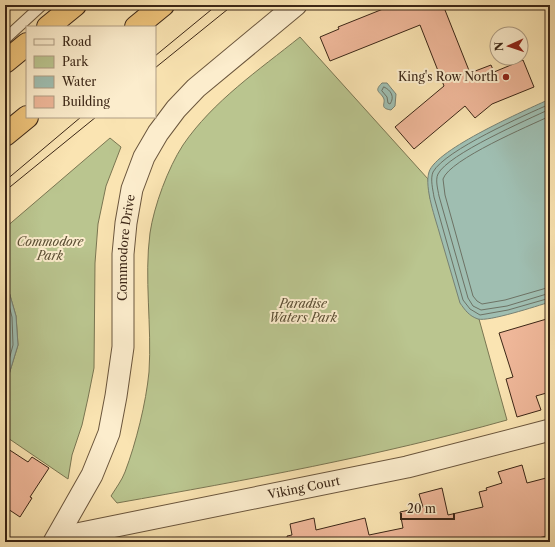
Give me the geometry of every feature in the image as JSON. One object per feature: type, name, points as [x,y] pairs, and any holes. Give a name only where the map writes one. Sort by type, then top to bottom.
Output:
[{"type":"highway","points":[[49,26],[75,5]]},
{"type":"highway","points":[[137,26],[163,5]]},
{"type":"highway","points":[[5,62],[26,45]]},
{"type":"highway","points":[[5,135],[26,117]]},
{"type":"street","name":"Commodore Drive","points":[[55,540],[92,476],[108,433],[116,396],[122,347],[123,254],[126,223],[132,189],[144,158],[158,133],[176,109],[196,88],[296,5]]},
{"type":"street","name":"Viking Court","points":[[55,540],[407,467],[550,430]]},
{"type":"lane","points":[[5,39],[42,5]]},
{"type":"green space","name":"Paradise Waters Park","points":[[300,37],[428,179],[430,198],[467,312],[479,319],[507,420],[362,456],[117,503],[111,496],[122,478],[129,461],[137,436],[148,384],[150,337],[148,250],[152,222],[162,188],[177,154],[208,114],[237,87]]},
{"type":"green space","name":"Commodore Park","points":[[110,138],[121,147],[106,186],[98,224],[95,263],[94,368],[82,425],[72,455],[68,479],[5,436],[5,385],[18,345],[16,316],[5,278],[5,228]]},
{"type":"water","points":[[382,83],[387,83],[396,94],[395,106],[391,110],[384,107],[384,99],[378,91],[378,88]]},
{"type":"water","points":[[550,99],[550,302],[502,316],[483,319],[475,318],[460,303],[431,204],[428,186],[429,172],[435,163],[447,152],[483,131]]},
{"type":"water","points":[[5,278],[16,316],[18,345],[5,385]]},
{"type":"building","name":"King's Row North","points":[[393,5],[443,5],[470,73],[489,66],[491,66],[494,72],[508,66],[525,66],[534,87],[492,104],[475,118],[465,106],[414,149],[395,127],[444,86],[420,25],[330,61],[320,37],[339,29],[338,27]]},
{"type":"building","points":[[550,318],[550,392],[536,396],[541,410],[517,417],[506,379],[513,377],[499,333]]},
{"type":"building","points":[[5,447],[28,462],[32,457],[49,468],[30,497],[32,498],[20,517],[5,507]]},
{"type":"building","points":[[522,465],[527,483],[550,477],[550,535],[524,542],[288,542],[287,536],[292,535],[290,524],[314,518],[316,530],[365,518],[369,535],[403,528],[400,512],[423,507],[419,494],[442,488],[448,515],[483,507],[479,492],[502,483],[498,472]]},
{"type":"tram line","points":[[156,55],[217,5]]},
{"type":"tram line","points":[[156,67],[233,5]]},
{"type":"tram line","points":[[5,181],[80,118]]},
{"type":"tram line","points":[[5,191],[95,118]]},
{"type":"place","name":"King's Row North","points":[[506,77]]}]
